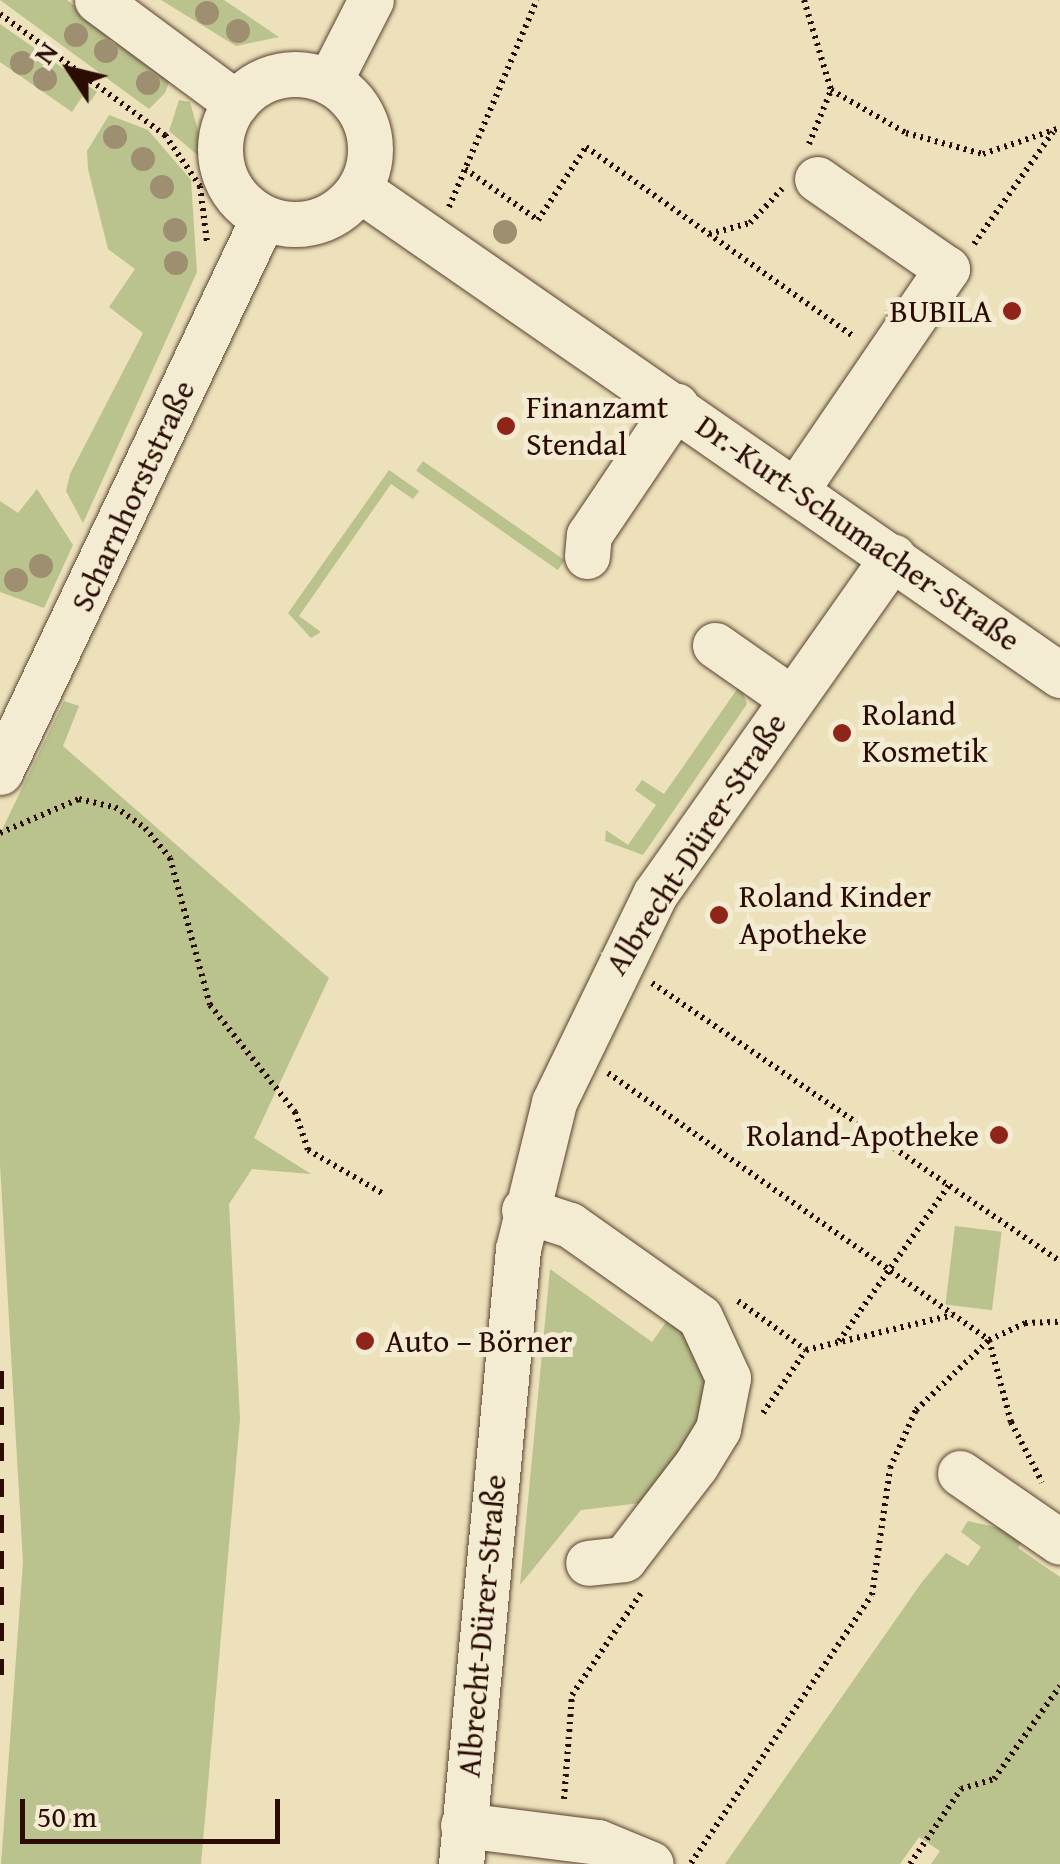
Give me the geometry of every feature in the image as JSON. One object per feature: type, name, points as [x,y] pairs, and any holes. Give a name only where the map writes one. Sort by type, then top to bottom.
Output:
[{"type":"street","points":[[97,0],[236,102]]},
{"type":"street","points":[[330,82],[372,0]]},
{"type":"street","points":[[274,77],[330,82],[366,124],[370,157],[359,189],[323,219],[263,218],[237,198],[222,168],[221,133],[236,102],[274,77]]},
{"type":"street","points":[[796,490],[947,269],[817,179]]},
{"type":"street","name":"Dr.-Kurt-Schumacher-Straße","points":[[359,189],[1060,675]]},
{"type":"street","name":"Scharnhorststraße","points":[[0,772],[263,218]]},
{"type":"street","points":[[587,556],[589,535],[676,406]]},
{"type":"street","name":"Albrecht-Dürer-Straße","points":[[462,1845],[524,1210],[574,1050],[618,960],[791,698],[893,557]]},
{"type":"street","points":[[716,646],[791,698]]},
{"type":"street","points":[[524,1210],[570,1224],[700,1317],[728,1378],[718,1429],[696,1464],[624,1558],[588,1563]]},
{"type":"street","points":[[960,1473],[1050,1536]]},
{"type":"street","points":[[462,1845],[562,1835],[650,1864]]},
{"type":"path","points":[[436,240],[537,0]]},
{"type":"path","points":[[804,0],[831,90],[906,133],[983,154],[1057,129]]},
{"type":"path","points":[[0,14],[165,134],[200,186],[208,253]]},
{"type":"path","points":[[947,269],[1057,129]]},
{"type":"path","points":[[465,170],[538,220],[586,147],[886,359]]},
{"type":"path","points":[[0,833],[79,799],[115,807],[145,828],[170,858],[210,1005],[295,1112],[308,1150],[382,1193]]},
{"type":"path","points":[[618,960],[1060,1261]]},
{"type":"path","points":[[574,1050],[989,1340],[1011,1422],[1042,1484],[1050,1536]]},
{"type":"path","points":[[838,1342],[950,1184]]},
{"type":"path","points":[[750,1432],[806,1350],[953,1315]]},
{"type":"path","points":[[690,1864],[872,1595],[886,1484],[916,1410],[989,1340],[1025,1322],[1060,1322]]},
{"type":"path","points":[[562,1835],[572,1695],[650,1578]]},
{"type":"path","points":[[910,1864],[961,1789],[994,1779],[1060,1686]]},
{"type":"green space","points":[[0,0],[67,0],[170,80],[165,93],[149,109]]},
{"type":"green space","points":[[161,0],[224,0],[279,37],[236,46]]},
{"type":"green space","points":[[0,24],[97,92],[90,102],[82,97],[72,112],[0,62]]},
{"type":"green space","points":[[179,100],[190,102],[207,163],[169,131]]},
{"type":"green space","points":[[109,115],[148,130],[191,180],[197,272],[83,523],[66,491],[70,474],[143,333],[109,307],[135,269],[108,249],[88,169],[87,151]]},
{"type":"green space","points":[[423,461],[565,560],[558,570],[416,471]]},
{"type":"green space","points":[[389,470],[419,491],[413,499],[391,484],[299,616],[321,632],[311,638],[288,613]]},
{"type":"green space","points":[[37,489],[73,545],[44,608],[0,592],[0,501],[18,513]]},
{"type":"green space","points":[[740,685],[747,704],[643,855],[605,841],[606,830],[628,845],[656,805],[635,790],[642,780],[664,794]]},
{"type":"green space","points":[[64,701],[79,706],[63,746],[329,978],[254,1138],[311,1174],[252,1169],[229,1204],[240,1419],[201,1864],[1,1864],[23,1562],[0,1164],[0,834]]},
{"type":"green space","points":[[955,1226],[1002,1232],[992,1310],[945,1304]]},
{"type":"green space","points":[[550,1269],[652,1342],[671,1315],[692,1331],[713,1408],[641,1503],[581,1510],[520,1585]]},
{"type":"green space","points":[[968,1521],[1013,1531],[1024,1538],[1018,1548],[1060,1577],[1060,1864],[931,1864],[940,1851],[919,1837],[900,1864],[725,1864],[922,1582],[946,1553],[968,1566],[981,1547],[961,1532]]},
{"type":"railway","points":[[0,1371],[0,1675]]},
{"type":"place","name":"BUBILA","points":[[1012,311]]},
{"type":"place","name":"Finanzamt Stendal","points":[[506,426]]},
{"type":"place","name":"Roland Kosmetik","points":[[842,733]]},
{"type":"place","name":"Roland Kinder Apotheke","points":[[719,915]]},
{"type":"place","name":"Roland-Apotheke","points":[[999,1135]]},
{"type":"place","name":"Auto – Börner","points":[[365,1341]]}]
